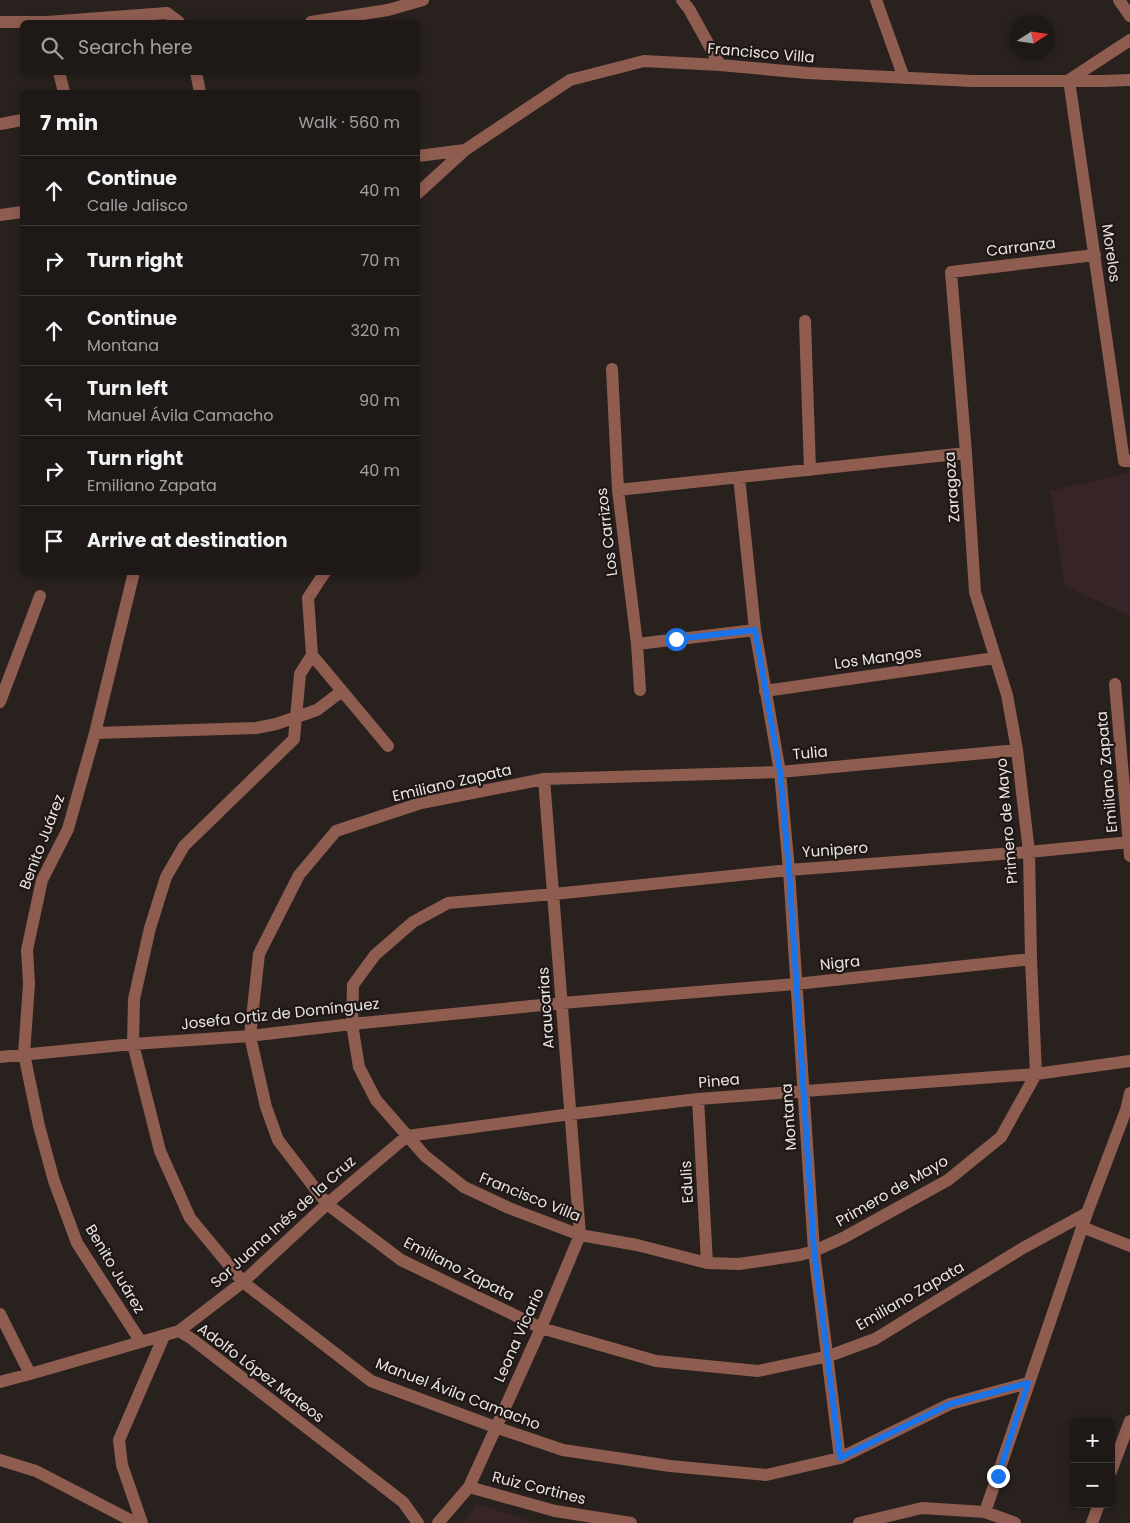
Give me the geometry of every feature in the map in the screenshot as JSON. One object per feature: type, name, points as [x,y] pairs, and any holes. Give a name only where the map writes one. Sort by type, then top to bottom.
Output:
[{"type":"street","points":[[682,0],[689,9],[720,65]]},
{"type":"street","points":[[877,0],[904,78]]},
{"type":"street","points":[[1119,0],[1130,16]]},
{"type":"street","points":[[325,20],[388,10],[418,1]]},
{"type":"street","points":[[74,20],[167,13],[176,20]]},
{"type":"street","points":[[0,22],[20,22]]},
{"type":"street","points":[[1069,80],[1130,40]]},
{"type":"street","name":"Francisco Villa","points":[[420,191],[465,150],[570,80],[644,61],[720,65],[807,73],[972,81],[1130,80]]},
{"type":"street","points":[[60,75],[64,90]]},
{"type":"street","points":[[196,75],[197,90]]},
{"type":"street","name":"Morelos","points":[[1069,80],[1127,461]]},
{"type":"street","points":[[0,124],[20,120]]},
{"type":"street","points":[[420,156],[465,150]]},
{"type":"street","points":[[0,215],[20,212]]},
{"type":"street","name":"Carranza","points":[[951,272],[1095,255]]},
{"type":"street","name":"Zaragoza","points":[[951,272],[975,592],[1007,695]]},
{"type":"street","points":[[804,321],[810,470]]},
{"type":"street","name":"Los Carrizos","points":[[612,369],[618,490],[637,644],[640,690]]},
{"type":"street","points":[[618,490],[966,453]]},
{"type":"street","name":"Montana","points":[[739,477],[755,630],[780,772],[789,870],[814,1251],[840,1458]]},
{"type":"street","name":"Benito Juárez","points":[[133,575],[95,733],[68,829],[42,880],[27,950],[29,984],[24,1054],[39,1126],[54,1180],[77,1243],[141,1342]]},
{"type":"street","points":[[323,575],[308,598],[312,655],[388,746]]},
{"type":"street","points":[[0,702],[40,596]]},
{"type":"street","points":[[637,644],[755,630]]},
{"type":"street","name":"Manuel Ávila Camacho","points":[[312,655],[300,674],[294,739],[184,846],[166,878],[150,928],[134,999],[133,1044],[160,1151],[190,1218],[243,1282],[372,1381],[563,1450],[670,1466],[766,1475],[840,1458],[950,1404],[1028,1383]]},
{"type":"street","name":"Los Mangos","points":[[765,691],[995,658]]},
{"type":"street","name":"Emiliano Zapata","points":[[1116,684],[1130,856]]},
{"type":"street","points":[[95,733],[256,728],[296,718],[317,710],[342,691]]},
{"type":"street","name":"Primero de Mayo","points":[[580,1235],[637,1246],[707,1263],[739,1264],[800,1255],[843,1238],[948,1180],[1001,1137],[1036,1074],[1029,852],[1017,750],[1007,695]]},
{"type":"street","name":"Tulia","points":[[544,779],[780,772],[1017,750]]},
{"type":"street","name":"Emiliano Zapata","points":[[544,779],[421,803],[336,832],[299,875],[259,954],[250,1036],[266,1107],[278,1140],[327,1204],[401,1260],[541,1328],[656,1361],[758,1370],[828,1356],[875,1339],[1023,1248],[1087,1213]]},
{"type":"street","name":"Araucarias","points":[[544,779],[580,1235]]},
{"type":"street","name":"Yunipero","points":[[554,894],[789,870],[1029,852],[1130,842]]},
{"type":"street","name":"Francisco Villa","points":[[554,894],[448,903],[413,922],[375,955],[354,985],[352,1024],[360,1067],[376,1100],[426,1156],[464,1187],[509,1208],[580,1235]]},
{"type":"street","name":"Nigra","points":[[562,1003],[796,984],[1031,959]]},
{"type":"street","name":"Josefa Ortiz de Domínguez","points":[[0,1056],[250,1036],[562,1003]]},
{"type":"street","name":"Pinea","points":[[407,1136],[698,1099],[1036,1074],[1130,1061]]},
{"type":"street","points":[[985,1512],[1082,1227],[1126,1110],[1130,1093]]},
{"type":"street","name":"Edulis","points":[[698,1099],[707,1263]]},
{"type":"street","name":"Sor Juana Inés de la Cruz","points":[[178,1331],[243,1282],[327,1204],[407,1136]]},
{"type":"street","points":[[1082,1227],[1130,1246]]},
{"type":"street","name":"Leona Vicario","points":[[438,1523],[469,1487],[541,1328],[580,1235]]},
{"type":"street","points":[[0,1314],[30,1374]]},
{"type":"street","name":"Adolfo López Mateos","points":[[0,1382],[178,1331],[200,1345],[403,1502],[418,1523]]},
{"type":"street","points":[[142,1523],[122,1465],[119,1440],[164,1336]]},
{"type":"street","points":[[1114,1463],[1130,1421]]},
{"type":"street","points":[[0,1460],[36,1471],[136,1523]]},
{"type":"street","name":"Ruiz Cortines","points":[[469,1487],[555,1511],[631,1523]]},
{"type":"street","points":[[859,1523],[876,1521],[922,1508],[968,1517],[985,1512],[1015,1523]]},
{"type":"street","points":[[1092,1523],[1098,1508]]},
{"type":"shaded area","points":[[1130,472],[1130,616],[1065,586],[1050,491]]},
{"type":"shaded area","points":[[477,1504],[537,1523],[464,1523]]},
{"type":"route","points":[[676,639],[755,630],[780,772],[789,870],[814,1251],[840,1458],[950,1404],[1028,1383],[998,1476]]}]
